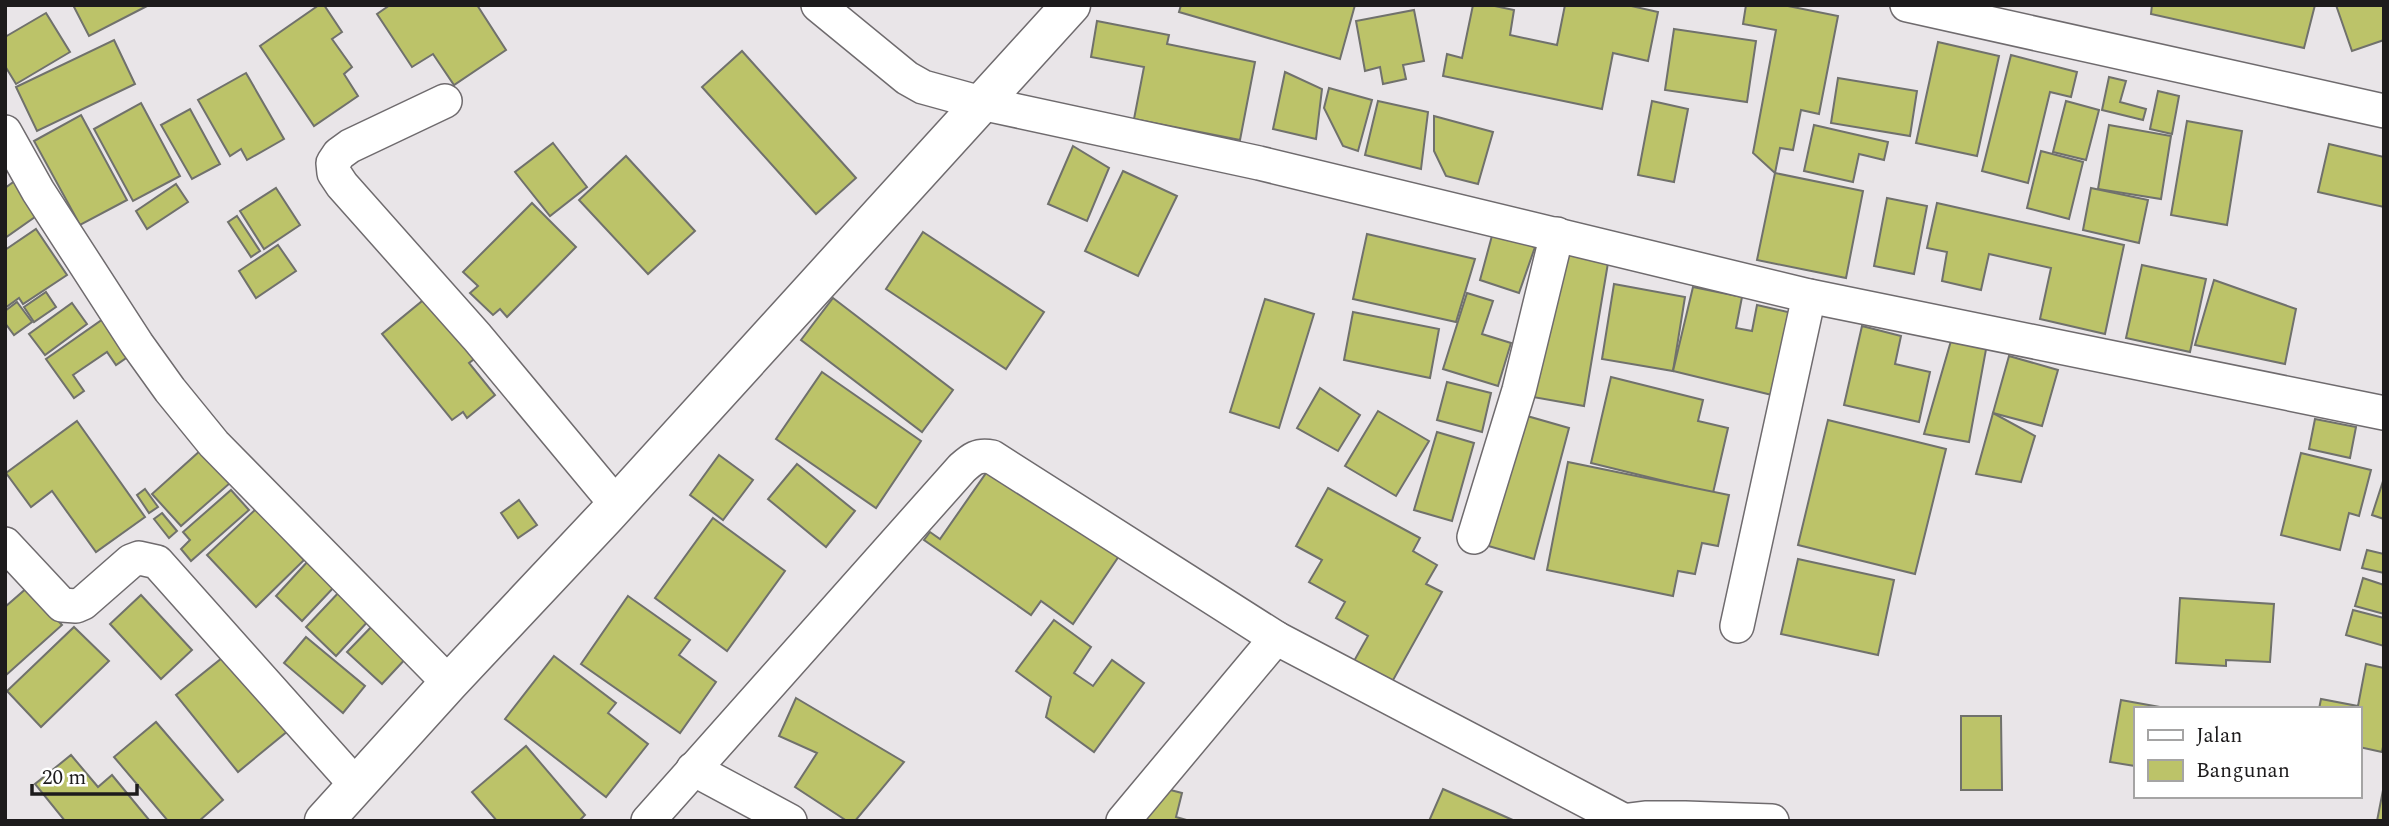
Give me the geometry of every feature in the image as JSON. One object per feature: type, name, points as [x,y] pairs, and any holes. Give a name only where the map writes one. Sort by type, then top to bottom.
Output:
[{"type":"main road","points":[[324,821],[1071,5]]},
{"type":"street","points":[[818,5],[907,78],[923,87],[981,103],[1259,163],[1810,296],[2384,413]]},
{"type":"street","points":[[1906,5],[1942,9],[2384,111]]},
{"type":"street","points":[[444,101],[350,146],[339,154],[333,163],[334,173],[354,200],[477,337],[616,504]]},
{"type":"street","points":[[5,132],[38,191],[136,344],[170,390],[214,444],[449,682]]},
{"type":"street","points":[[1474,537],[1519,390],[1557,234]]},
{"type":"street","points":[[1737,626],[1810,296]]},
{"type":"street","points":[[648,821],[962,468],[982,455],[992,457],[1276,638],[1621,820],[1685,818],[1772,821]]},
{"type":"street","points":[[5,544],[62,605],[83,603],[131,561],[139,558],[157,562],[356,785]]},
{"type":"street","points":[[1123,821],[1276,638]]},
{"type":"street","points":[[694,769],[790,821]]},
{"type":"building","points":[[73,5],[149,5],[89,36]]},
{"type":"building","points":[[319,5],[324,5],[342,32],[332,39],[352,67],[344,74],[358,96],[314,126],[260,46]]},
{"type":"building","points":[[390,5],[477,5],[506,50],[454,85],[433,54],[412,67],[377,14]]},
{"type":"building","points":[[1181,5],[1355,5],[1340,59],[1179,12]]},
{"type":"building","points":[[1473,5],[1514,10],[1510,35],[1557,45],[1565,5],[1627,5],[1658,12],[1648,61],[1613,53],[1602,109],[1443,76],[1447,54],[1462,58]]},
{"type":"building","points":[[1746,5],[1783,5],[1838,16],[1819,114],[1801,110],[1793,150],[1780,148],[1775,173],[1753,153],[1776,30],[1743,24]]},
{"type":"building","points":[[2152,5],[2315,5],[2304,48],[2151,14]]},
{"type":"building","points":[[2336,5],[2384,5],[2384,40],[2352,51]]},
{"type":"building","points":[[1414,10],[1424,61],[1403,65],[1406,79],[1383,84],[1380,67],[1365,71],[1356,21]]},
{"type":"building","points":[[46,13],[70,52],[16,84],[5,66],[5,37]]},
{"type":"building","points":[[1097,21],[1169,35],[1167,44],[1255,62],[1240,140],[1134,119],[1144,67],[1091,57]]},
{"type":"building","points":[[1674,29],[1756,41],[1747,102],[1665,90]]},
{"type":"building","points":[[114,40],[135,84],[37,131],[16,87]]},
{"type":"building","points":[[1938,42],[1999,56],[1977,156],[1916,143]]},
{"type":"building","points":[[742,51],[856,178],[816,214],[702,87]]},
{"type":"building","points":[[2011,55],[2077,72],[2071,97],[2050,92],[2028,183],[1982,171]]},
{"type":"building","points":[[1285,72],[1322,89],[1316,139],[1273,129]]},
{"type":"building","points":[[246,73],[284,139],[247,160],[241,149],[230,156],[198,100]]},
{"type":"building","points":[[2109,77],[2126,81],[2120,102],[2146,109],[2143,120],[2102,110]]},
{"type":"building","points":[[1838,78],[1917,91],[1910,136],[1831,123]]},
{"type":"building","points":[[1329,88],[1372,100],[1358,151],[1343,146],[1324,108]]},
{"type":"building","points":[[2158,91],[2179,96],[2172,134],[2150,129]]},
{"type":"building","points":[[1378,101],[1428,112],[1421,169],[1365,155]]},
{"type":"building","points":[[1652,101],[1688,109],[1674,182],[1638,175]]},
{"type":"building","points":[[2066,101],[2099,110],[2086,160],[2053,152]]},
{"type":"building","points":[[141,103],[180,176],[133,201],[94,129]]},
{"type":"building","points":[[190,109],[220,164],[192,179],[161,125]]},
{"type":"building","points":[[81,115],[127,200],[80,225],[34,141]]},
{"type":"building","points":[[1434,116],[1493,132],[1478,184],[1446,176],[1434,151]]},
{"type":"building","points":[[2187,121],[2242,131],[2227,225],[2171,215]]},
{"type":"building","points":[[1814,125],[1888,142],[1884,160],[1859,154],[1853,182],[1804,171]]},
{"type":"building","points":[[2109,125],[2171,136],[2161,199],[2098,189]]},
{"type":"building","points":[[553,143],[587,187],[550,216],[515,172]]},
{"type":"building","points":[[2329,144],[2384,157],[2384,207],[2318,192]]},
{"type":"building","points":[[1073,146],[1109,168],[1087,221],[1048,204]]},
{"type":"building","points":[[2041,151],[2083,162],[2069,219],[2027,208]]},
{"type":"building","points":[[626,156],[695,231],[648,274],[579,200]]},
{"type":"building","points":[[1123,171],[1177,196],[1138,276],[1085,251]]},
{"type":"building","points":[[1775,173],[1863,191],[1846,278],[1757,260]]},
{"type":"building","points":[[19,178],[42,212],[5,238],[5,188]]},
{"type":"building","points":[[176,184],[188,202],[147,229],[136,211]]},
{"type":"building","points":[[276,188],[300,225],[264,249],[240,211]]},
{"type":"building","points":[[2091,188],[2148,200],[2139,243],[2083,230]]},
{"type":"building","points":[[1887,198],[1927,206],[1914,274],[1874,266]]},
{"type":"building","points":[[532,203],[576,247],[507,317],[500,309],[493,315],[470,293],[478,286],[463,272]]},
{"type":"building","points":[[1937,203],[2124,245],[2105,334],[2040,319],[2051,268],[1989,254],[1981,290],[1942,281],[1947,252],[1927,248]]},
{"type":"building","points":[[237,216],[260,251],[251,257],[228,222]]},
{"type":"building","points":[[36,229],[67,275],[23,304],[19,298],[5,308],[5,250]]},
{"type":"building","points":[[923,232],[1044,312],[1006,369],[886,289]]},
{"type":"building","points":[[1493,232],[1535,247],[1519,293],[1480,280]]},
{"type":"building","points":[[1367,234],[1475,259],[1456,322],[1353,299]]},
{"type":"building","points":[[278,245],[296,271],[256,298],[239,271]]},
{"type":"building","points":[[1558,248],[1609,257],[1584,406],[1533,397]]},
{"type":"building","points":[[2142,265],[2206,279],[2190,352],[2126,338]]},
{"type":"building","points":[[2214,280],[2296,309],[2285,364],[2195,345]]},
{"type":"building","points":[[1614,284],[1685,297],[1673,371],[1602,359]]},
{"type":"building","points":[[1693,287],[1742,297],[1736,328],[1752,331],[1757,305],[1792,313],[1776,396],[1673,371]]},
{"type":"building","points":[[46,292],[56,307],[34,322],[24,307]]},
{"type":"building","points":[[1467,293],[1493,301],[1482,334],[1511,343],[1498,386],[1443,369]]},
{"type":"building","points":[[427,297],[477,357],[469,363],[495,395],[467,418],[463,412],[452,420],[382,334]]},
{"type":"building","points":[[833,298],[953,390],[922,432],[801,340]]},
{"type":"building","points":[[1265,299],[1314,314],[1279,428],[1230,412]]},
{"type":"building","points":[[17,302],[32,322],[14,335],[5,323],[5,311]]},
{"type":"building","points":[[72,303],[87,324],[45,355],[29,334]]},
{"type":"building","points":[[1353,312],[1439,329],[1430,378],[1344,360]]},
{"type":"building","points":[[106,317],[132,354],[116,365],[107,352],[73,375],[84,391],[74,398],[46,359]]},
{"type":"building","points":[[1862,326],[1901,336],[1895,364],[1930,372],[1919,422],[1844,405]]},
{"type":"building","points":[[1953,334],[1987,344],[1969,442],[1924,434]]},
{"type":"building","points":[[2009,356],[2058,370],[2042,426],[1993,413]]},
{"type":"building","points":[[822,372],[921,441],[876,508],[776,439]]},
{"type":"building","points":[[1611,377],[1703,400],[1698,421],[1728,428],[1713,493],[1591,463]]},
{"type":"building","points":[[1447,382],[1491,393],[1482,432],[1437,420]]},
{"type":"building","points":[[1320,388],[1360,415],[1338,451],[1297,428]]},
{"type":"building","points":[[1378,411],[1429,441],[1396,496],[1345,466]]},
{"type":"building","points":[[1993,413],[2035,436],[2021,482],[1976,474]]},
{"type":"building","points":[[1520,414],[1569,428],[1534,559],[1485,545]]},
{"type":"building","points":[[2315,419],[2356,427],[2350,458],[2309,449]]},
{"type":"building","points":[[1828,420],[1946,449],[1915,574],[1798,545]]},
{"type":"building","points":[[77,421],[145,517],[96,552],[52,491],[31,507],[6,473]]},
{"type":"building","points":[[1437,432],[1474,443],[1452,521],[1414,510]]},
{"type":"building","points":[[201,450],[230,483],[181,526],[152,494]]},
{"type":"building","points":[[2301,453],[2371,470],[2359,516],[2349,513],[2340,550],[2281,535]]},
{"type":"building","points":[[719,455],[753,480],[723,520],[690,495]]},
{"type":"building","points":[[1568,462],[1729,495],[1718,546],[1702,543],[1695,574],[1678,571],[1673,596],[1547,570]]},
{"type":"building","points":[[797,464],[855,511],[826,547],[768,499]]},
{"type":"building","points":[[991,466],[1119,556],[1073,624],[1041,601],[1031,615],[924,540],[930,532],[940,539]]},
{"type":"building","points":[[2384,478],[2384,519],[2372,515]]},
{"type":"building","points":[[1328,488],[1420,538],[1413,551],[1437,565],[1426,584],[1442,592],[1392,682],[1354,661],[1368,636],[1336,618],[1345,602],[1309,582],[1322,560],[1296,546]]},
{"type":"building","points":[[145,489],[158,507],[149,513],[137,495]]},
{"type":"building","points":[[231,490],[249,510],[191,561],[181,549],[190,540],[183,532]]},
{"type":"building","points":[[519,500],[537,525],[518,538],[501,513]]},
{"type":"building","points":[[256,509],[304,560],[256,607],[207,555]]},
{"type":"building","points":[[162,513],[177,531],[169,538],[154,519]]},
{"type":"building","points":[[713,518],[785,571],[727,651],[655,598]]},
{"type":"building","points":[[2367,550],[2384,554],[2384,573],[2362,568]]},
{"type":"building","points":[[1798,559],[1894,580],[1878,655],[1781,634]]},
{"type":"building","points":[[309,560],[336,585],[302,621],[276,596]]},
{"type":"building","points":[[2363,578],[2384,585],[2384,614],[2355,606]]},
{"type":"building","points":[[28,587],[62,625],[5,676],[5,607]]},
{"type":"building","points":[[342,589],[371,618],[336,656],[306,627]]},
{"type":"building","points":[[141,595],[192,650],[161,679],[110,624]]},
{"type":"building","points":[[628,596],[690,640],[679,655],[716,682],[680,733],[581,664]]},
{"type":"building","points":[[2180,598],[2274,604],[2270,662],[2226,660],[2226,666],[2176,663]]},
{"type":"building","points":[[2353,610],[2384,618],[2384,646],[2346,635]]},
{"type":"building","points":[[1054,620],[1091,647],[1074,673],[1093,686],[1112,660],[1144,683],[1094,752],[1046,717],[1051,697],[1016,671]]},
{"type":"building","points":[[375,623],[409,655],[382,684],[347,652]]},
{"type":"building","points":[[74,627],[109,661],[41,727],[7,691]]},
{"type":"building","points":[[306,637],[365,686],[343,713],[284,663]]},
{"type":"building","points":[[227,654],[289,730],[238,772],[176,695]]},
{"type":"building","points":[[554,656],[616,703],[608,713],[648,744],[606,797],[505,719]]},
{"type":"building","points":[[2366,664],[2384,668],[2382,752],[2361,747],[2361,707],[2319,707],[2321,699],[2358,706]]},
{"type":"building","points":[[796,698],[904,762],[855,821],[847,821],[795,787],[817,753],[779,736]]},
{"type":"building","points":[[2121,700],[2160,707],[2134,707],[2134,766],[2110,762]]},
{"type":"building","points":[[1961,716],[2001,716],[2002,790],[1961,790]]},
{"type":"building","points":[[156,722],[223,800],[199,821],[168,821],[114,757]]},
{"type":"building","points":[[526,746],[585,815],[579,821],[497,821],[472,792]]},
{"type":"building","points":[[71,755],[98,787],[112,775],[150,821],[65,821],[35,784]]},
{"type":"building","points":[[2384,785],[2384,821],[2377,821]]},
{"type":"building","points":[[1155,786],[1182,793],[1176,817],[1190,821],[1146,821]]},
{"type":"building","points":[[1443,789],[1515,821],[1429,821]]}]
